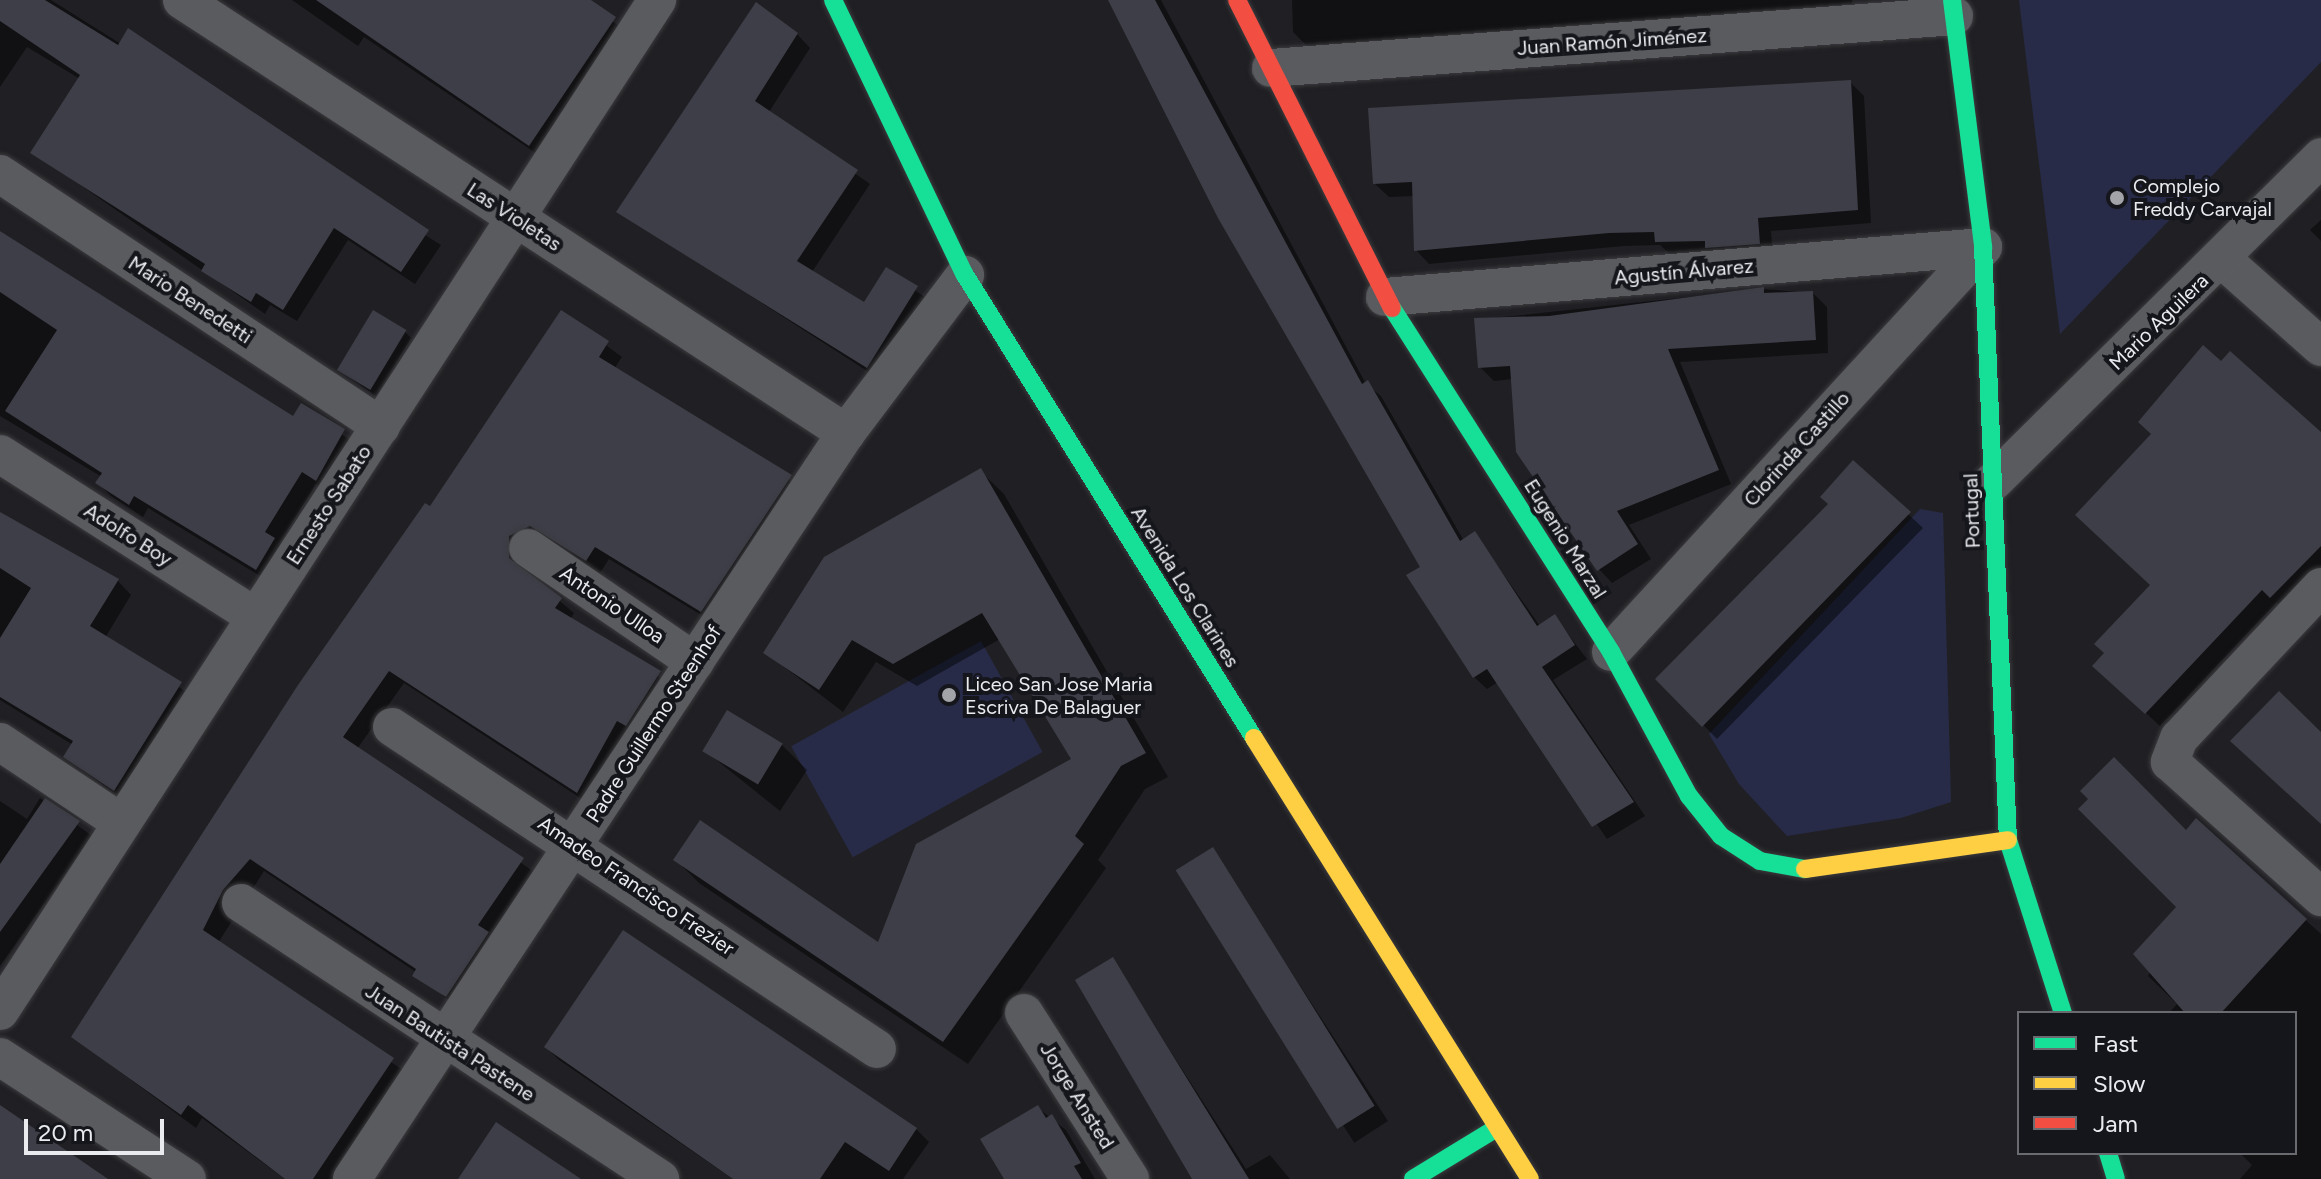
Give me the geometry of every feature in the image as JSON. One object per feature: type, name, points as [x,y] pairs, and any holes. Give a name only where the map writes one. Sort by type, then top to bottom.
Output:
[{"type":"main road","name":"Avenida Los Clarines","points":[[833,0],[965,275],[1495,1129],[1530,1179]]},
{"type":"main road","name":"Eugenio Marzal","points":[[1237,0],[1385,297],[1611,652],[1689,796],[1721,836],[1760,861],[1800,870],[2008,840]]},
{"type":"main road","name":"Portugal","points":[[1953,8],[1983,247],[2008,840],[2062,1011]]},
{"type":"main road","points":[[1413,1179],[1495,1129]]},
{"type":"main road","points":[[2109,1155],[2116,1179]]},
{"type":"street","name":"Ernesto Sabato","points":[[0,1011],[656,0]]},
{"type":"street","name":"Las Violetas","points":[[195,4],[846,433]]},
{"type":"street","name":"Juan Ramón Jiménez","points":[[1271,68],[1953,8]]},
{"type":"street","name":"Mario Aguilera","points":[[1993,482],[2223,260],[2321,157]]},
{"type":"street","name":"Mario Benedetti","points":[[0,174],[381,426]]},
{"type":"street","name":"Agustín Álvarez","points":[[1385,297],[1983,247]]},
{"type":"street","name":"Clorinda Castillo","points":[[1611,652],[1983,247]]},
{"type":"street","points":[[2223,260],[2321,347]]},
{"type":"street","name":"Padre Guillermo Steenhof","points":[[352,1179],[846,433],[965,275]]},
{"type":"street","name":"Adolfo Boy","points":[[0,454],[256,617]]},
{"type":"street","name":"Antonio Ulloa","points":[[528,548],[695,662]]},
{"type":"street","points":[[2321,587],[2179,738],[2170,762],[2321,897]]},
{"type":"street","name":"Amadeo Francisco Frezier","points":[[392,727],[575,843],[877,1049]]},
{"type":"street","points":[[0,742],[122,823]]},
{"type":"street","name":"Juan Bautista Pastene","points":[[241,903],[444,1042],[660,1179]]},
{"type":"street","name":"Jorge Ansted","points":[[1024,1013],[1130,1179]]},
{"type":"street","points":[[0,1057],[187,1179]]},
{"type":"shaded area","name":"Complejo Freddy Carvajal","points":[[2019,0],[2321,0],[2321,62],[2060,334]]},
{"type":"shaded area","points":[[1920,509],[1943,513],[1951,802],[1901,818],[1787,836],[1739,784],[1709,734]]},
{"type":"shaded area","name":"Liceo San Jose Maria Escriva De Balaguer","points":[[981,641],[1043,752],[853,857],[791,746]]},
{"type":"building","points":[[0,0],[45,0],[118,45],[128,28],[429,230],[401,272],[334,228],[283,310],[256,293],[251,302],[201,271],[205,264],[30,153],[80,75],[0,21]]},
{"type":"building","points":[[316,0],[591,0],[616,17],[529,146]]},
{"type":"building","points":[[1108,0],[1155,0],[1362,384],[1368,380],[1460,541],[1475,531],[1537,626],[1555,614],[1575,645],[1542,667],[1634,802],[1592,827],[1487,669],[1473,678],[1406,575],[1420,567],[1218,218]]},
{"type":"building","points":[[756,2],[798,33],[755,101],[858,170],[797,261],[864,302],[886,267],[918,286],[867,368],[616,212]]},
{"type":"building","points":[[1851,80],[1858,210],[1758,218],[1760,244],[1705,248],[1705,241],[1655,242],[1654,232],[1609,233],[1414,251],[1412,182],[1373,184],[1368,108]]},
{"type":"building","points":[[0,231],[293,416],[301,403],[345,429],[316,481],[302,472],[265,532],[275,538],[256,570],[134,496],[129,505],[95,483],[102,473],[5,411],[57,330],[0,292]]},
{"type":"building","points":[[1764,287],[1764,293],[1813,291],[1816,340],[1668,349],[1719,470],[1617,511],[1638,544],[1597,571],[1516,452],[1510,366],[1478,368],[1474,318],[1549,316]]},
{"type":"building","points":[[373,310],[406,330],[370,390],[337,370]]},
{"type":"building","points":[[561,310],[609,341],[599,357],[792,475],[701,612],[595,547],[586,561],[530,526],[509,536],[509,558],[562,598],[555,608],[661,671],[626,726],[617,721],[577,793],[389,671],[343,737],[524,858],[478,925],[489,932],[446,997],[412,976],[416,969],[250,859],[223,890],[203,930],[394,1058],[313,1179],[285,1179],[188,1105],[181,1115],[71,1037],[298,685],[425,503],[430,506]]},
{"type":"building","points":[[2203,345],[2221,361],[2230,351],[2321,432],[2321,546],[2270,598],[2262,590],[2145,714],[2092,666],[2104,653],[2094,644],[2150,585],[2075,515],[2151,434],[2138,422]]},
{"type":"building","points":[[1853,460],[1911,512],[1702,727],[1655,679],[1828,504],[1820,497]]},
{"type":"building","points":[[981,468],[1146,753],[1121,766],[1075,836],[1084,844],[943,1042],[673,860],[700,820],[878,942],[916,844],[1071,759],[982,613],[893,664],[852,640],[819,690],[763,653],[824,557]]},
{"type":"building","points":[[0,512],[119,579],[90,626],[182,682],[114,791],[63,757],[73,741],[0,697],[0,638],[31,588],[0,568]]},
{"type":"building","points":[[2279,691],[2321,732],[2321,824],[2230,741]]},
{"type":"building","points":[[727,710],[783,743],[758,785],[702,751]]},
{"type":"building","points":[[2114,757],[2186,830],[2196,818],[2307,919],[2223,1011],[2183,1011],[2133,954],[2176,907],[2078,809],[2088,799],[2080,791]]},
{"type":"building","points":[[45,798],[80,821],[0,932],[0,864]]},
{"type":"building","points":[[1213,847],[1375,1106],[1337,1129],[1176,870]]},
{"type":"building","points":[[623,930],[917,1128],[889,1171],[845,1142],[820,1179],[733,1179],[544,1047]]},
{"type":"building","points":[[1113,957],[1249,1179],[1192,1179],[1075,980]]},
{"type":"building","points":[[0,1105],[108,1179],[0,1179]]},
{"type":"building","points":[[1038,1105],[1046,1118],[1052,1114],[1081,1163],[1074,1166],[1082,1179],[1004,1179],[980,1139]]},
{"type":"building","points":[[496,1122],[581,1179],[458,1179]]},
{"type":"traffic: fast","points":[[833,0],[965,275],[1254,738]]},
{"type":"traffic: fast","points":[[1952,0],[1983,247],[2008,840],[2062,1011]]},
{"type":"traffic: fast","points":[[1392,308],[1611,652],[1689,796],[1721,836],[1760,861],[1805,869]]},
{"type":"traffic: fast","points":[[1413,1179],[1495,1129]]},
{"type":"traffic: fast","points":[[2109,1155],[2116,1179]]},
{"type":"traffic: slow","points":[[1254,738],[1530,1179]]},
{"type":"traffic: slow","points":[[1805,869],[2008,840]]},
{"type":"traffic: jam","points":[[1237,0],[1392,308]]},
{"type":"place","name":"Complejo Freddy Carvajal","points":[[2117,198]]},
{"type":"place","name":"Liceo San Jose Maria Escriva De Balaguer","points":[[949,695]]}]
